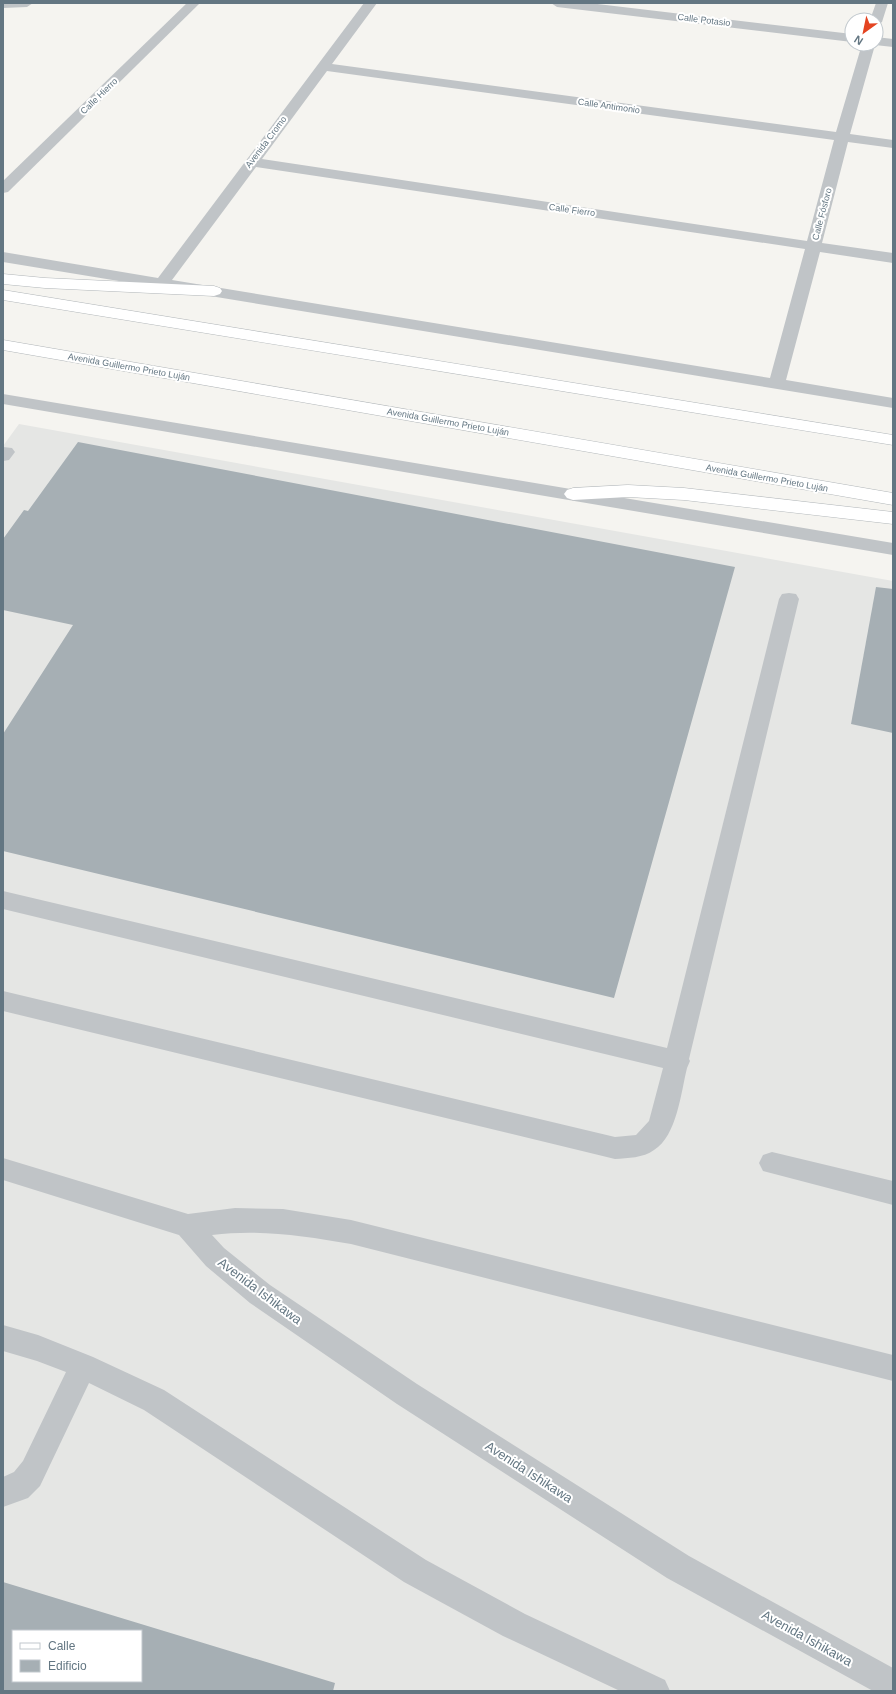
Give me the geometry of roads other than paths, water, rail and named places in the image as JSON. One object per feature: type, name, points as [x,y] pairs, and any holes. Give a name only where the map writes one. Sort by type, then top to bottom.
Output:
[{"type":"main road","points":[[3,279],[45,283],[214,291]]},
{"type":"main road","points":[[3,295],[893,440]]},
{"type":"main road","name":"Avenida Guillermo Prieto Luján","points":[[3,345],[893,499]]},
{"type":"main road","points":[[573,494],[628,490],[684,494],[893,518]]},
{"type":"street","points":[[3,4],[27,3]]},
{"type":"street","name":"Calle Hierro","points":[[3,189],[194,3]]},
{"type":"street","name":"Avenida Cromo","points":[[163,282],[371,3]]},
{"type":"street","name":"Calle Potasio","points":[[557,3],[844,37]]},
{"type":"street","name":"Calle Fósforo","points":[[777,384],[842,137],[867,52]]},
{"type":"street","name":"Calle Antimonio","points":[[324,67],[893,144]]},
{"type":"street","name":"Calle Fierro","points":[[251,162],[893,258]]},
{"type":"street","points":[[3,257],[163,282],[893,403]]},
{"type":"street","points":[[3,399],[893,549]]},
{"type":"street","points":[[3,1001],[614,1148],[639,1146],[653,1138],[661,1124],[678,1060],[789,599]]},
{"type":"street","points":[[3,900],[678,1060]]},
{"type":"street","points":[[772,1163],[893,1193]]},
{"type":"street","points":[[3,1169],[188,1226],[235,1220],[283,1221],[352,1232],[893,1368]]},
{"type":"street","name":"Avenida Ishikawa","points":[[188,1226],[215,1257],[260,1294],[407,1394],[678,1567],[893,1685]]},
{"type":"street","points":[[3,1338],[38,1348],[83,1366],[154,1400],[415,1571],[514,1625],[654,1691]]},
{"type":"street","points":[[3,1492],[12,1490],[25,1483],[29,1477],[83,1366]]}]
